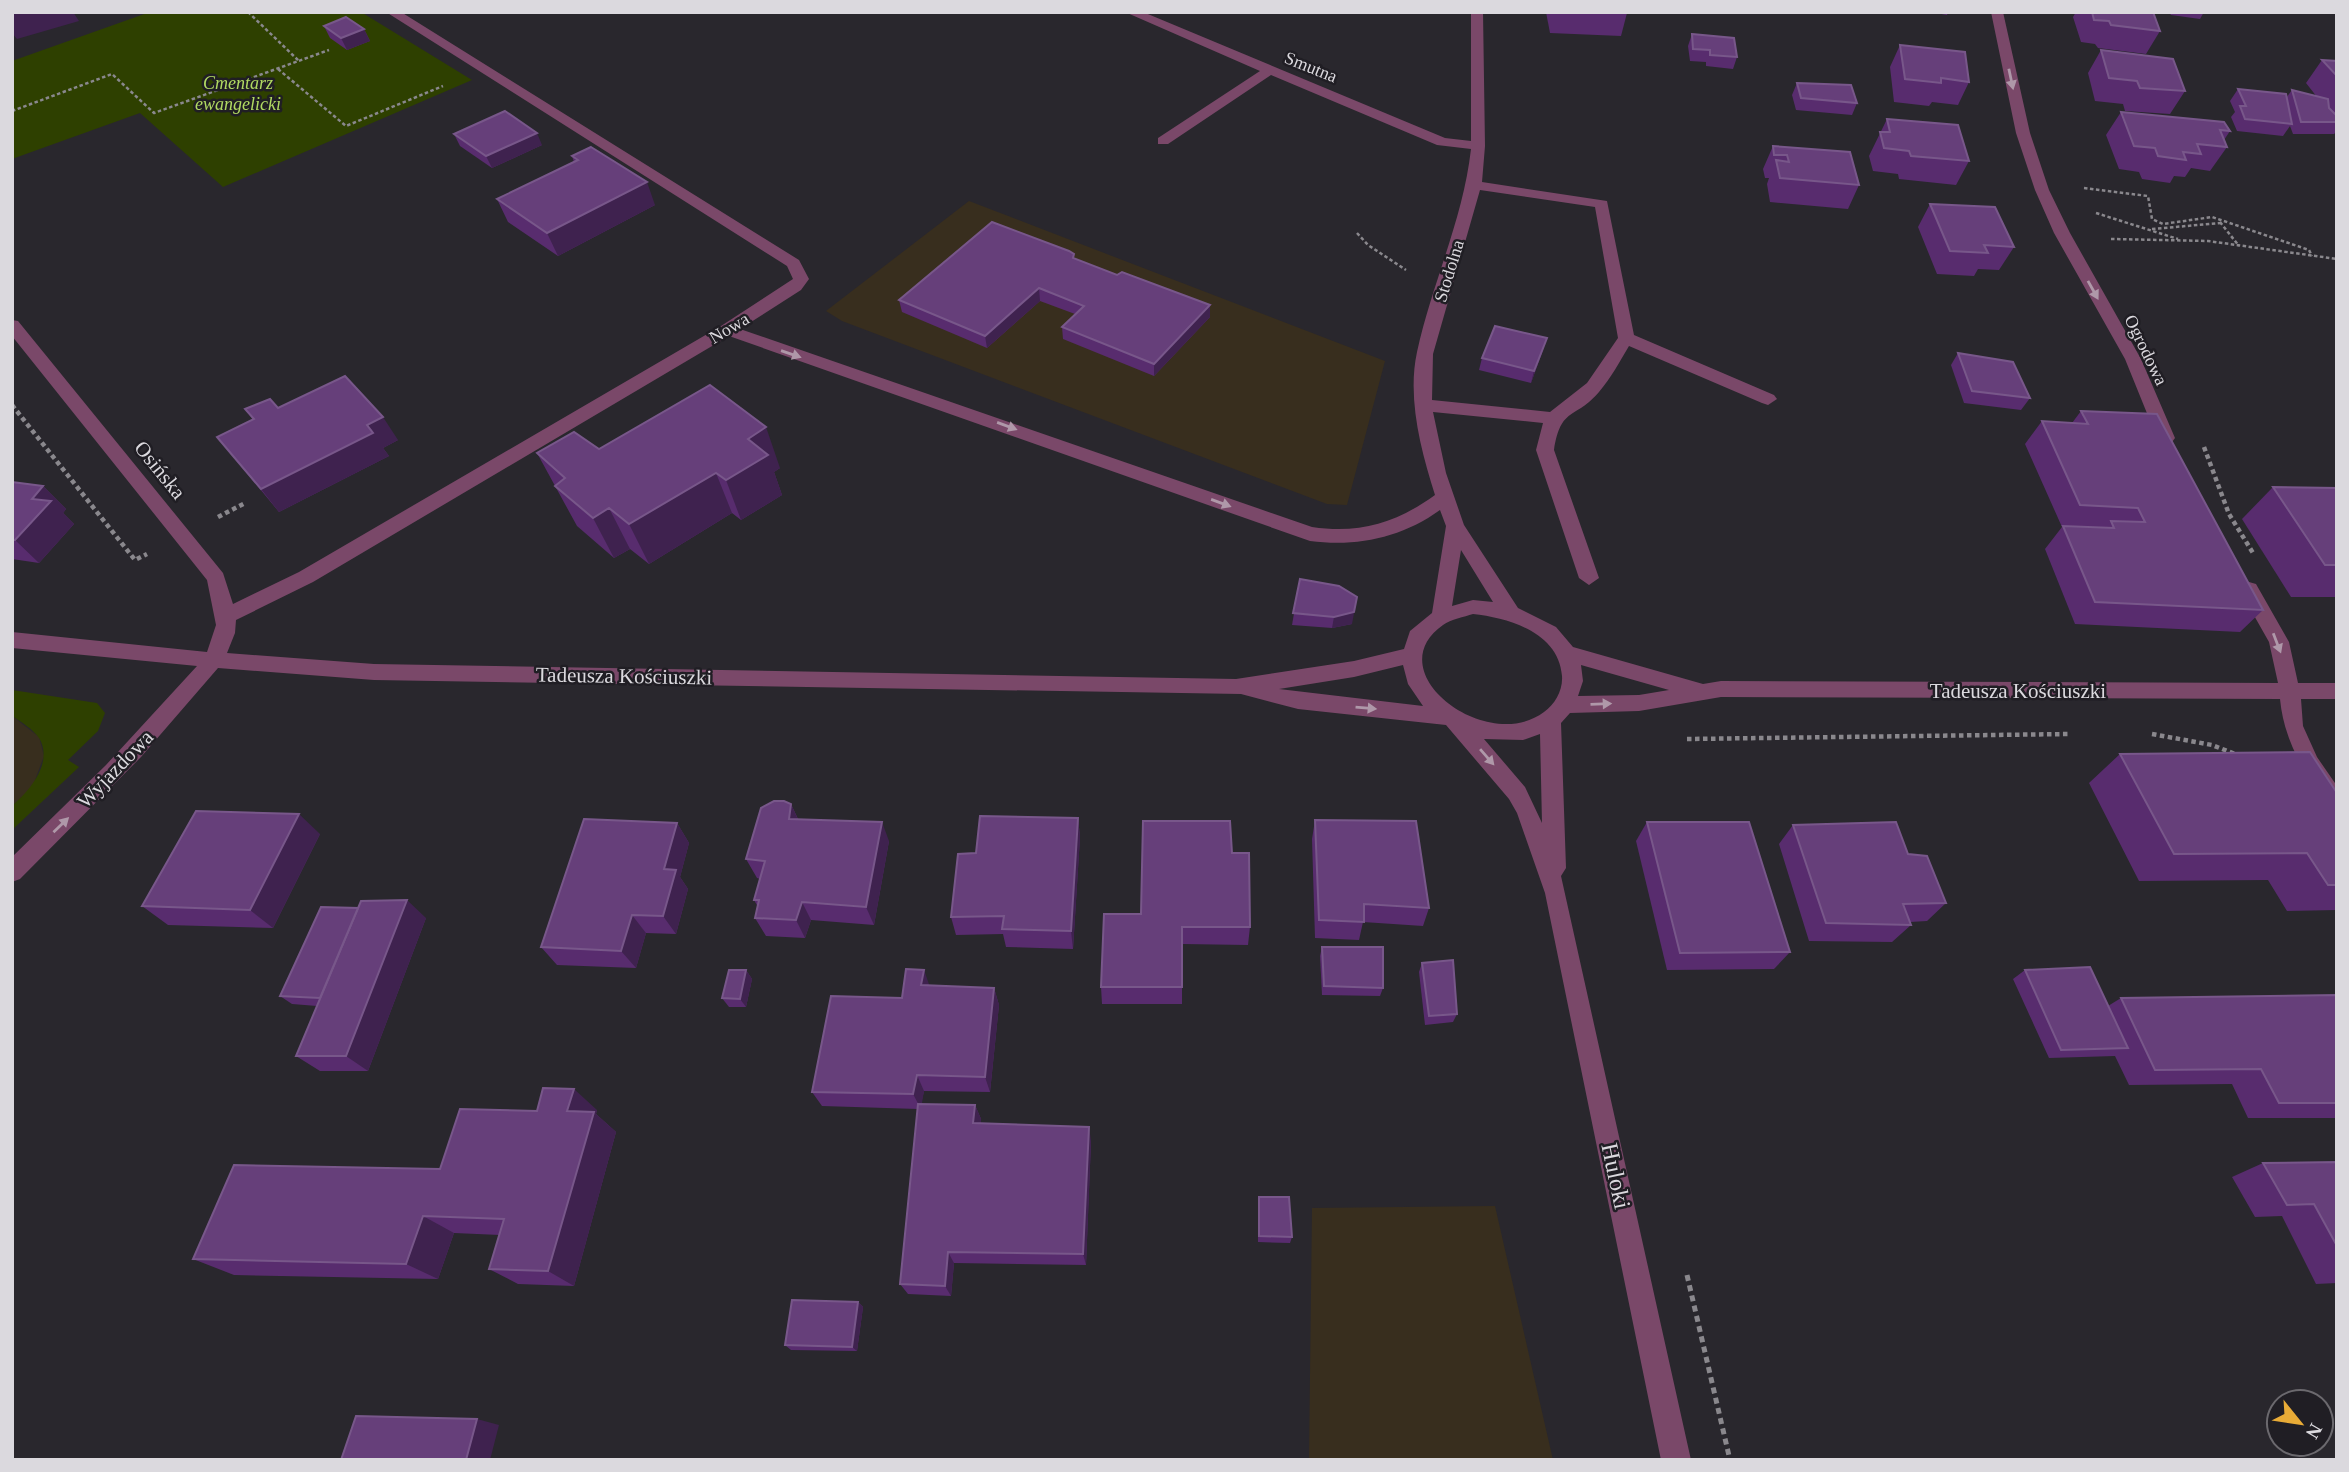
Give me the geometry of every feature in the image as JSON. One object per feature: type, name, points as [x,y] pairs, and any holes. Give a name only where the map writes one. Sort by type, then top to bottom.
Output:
[{"type":"street","name":"Nowa","points":[[226,616],[306,577],[727,330],[795,287],[801,279],[794,262],[392,12]]},
{"type":"street","name":"Smutna","points":[[1131,12],[1443,142],[1478,146]]},
{"type":"street","name":"Stodolna","points":[[1478,12],[1478,146],[1474,185],[1424,354],[1423,405],[1429,441],[1455,526],[1509,610]]},
{"type":"street","name":"Ogrodowa","points":[[1997,12],[2023,133],[2042,190],[2062,233],[2133,359],[2176,460]]},
{"type":"street","points":[[1163,141],[1269,71]]},
{"type":"street","points":[[1474,185],[1602,204],[1626,338],[1588,393],[1557,411],[1548,429],[1545,450],[1589,578]]},
{"type":"street","name":"Osińska","points":[[12,325],[216,578],[226,616],[224,638],[212,660]]},
{"type":"street","points":[[727,330],[934,400],[1310,534],[1353,536],[1394,530],[1445,497]]},
{"type":"street","points":[[1626,338],[1768,399]]},
{"type":"street","points":[[1423,405],[1554,418]]},
{"type":"street","name":"Stodolna","points":[[1441,615],[1455,526]]},
{"type":"street","points":[[2238,569],[2279,642],[2291,693],[2293,726],[2309,762],[2337,804]]},
{"type":"street","points":[[1473,607],[1509,610],[1543,627],[1567,653],[1573,680],[1557,713],[1537,727],[1506,733],[1471,728],[1451,720],[1418,688],[1412,672],[1411,655],[1420,631],[1441,615],[1473,607]]},
{"type":"street","name":"Tadeusza Kościuszki","points":[[12,640],[212,660],[374,672],[1236,687],[1343,671],[1411,655]]},
{"type":"street","name":"Tadeusza Kościuszki","points":[[1567,653],[1700,691]]},
{"type":"street","name":"Wyjazdowa","points":[[12,872],[125,762],[212,660]]},
{"type":"street","name":"Tadeusza Kościuszki","points":[[1236,687],[1298,701],[1451,720]]},
{"type":"street","name":"Tadeusza Kościuszki","points":[[1557,713],[1639,703],[1700,691],[2337,691]]},
{"type":"street","name":"Huloki","points":[[1556,893],[1557,713]]},
{"type":"street","name":"Huloki","points":[[1451,720],[1517,793],[1527,810],[1556,893],[1676,1460]]},
{"type":"path","points":[[248,12],[299,61]]},
{"type":"path","points":[[12,111],[112,74],[154,113],[329,50]]},
{"type":"path","points":[[277,69],[346,126],[446,84]]},
{"type":"path","points":[[2083,188],[2148,196],[2152,219],[2163,223],[2219,221],[2309,250],[2312,256]]},
{"type":"path","points":[[2092,211],[2185,241]]},
{"type":"path","points":[[2148,229],[2219,221]]},
{"type":"path","points":[[2219,221],[2239,246]]},
{"type":"path","points":[[1357,233],[1367,245],[1406,270]]},
{"type":"path","points":[[2104,238],[2185,241],[2337,259]]},
{"type":"path","points":[[12,405],[135,559]]},
{"type":"path","points":[[214,519],[245,503]]},
{"type":"path","points":[[2140,732],[2212,745],[2244,757]]},
{"type":"path","points":[[1684,739],[2071,734]]},
{"type":"path","points":[[1684,1262],[1730,1460]]},
{"type":"shaded area","points":[[969,201],[1385,361],[1347,505],[1327,504],[842,321],[826,311]]},
{"type":"shaded area","points":[[12,716],[39,737],[44,756],[32,788],[12,806]]},
{"type":"shaded area","points":[[1495,1206],[1553,1460],[1309,1460],[1312,1208]]},
{"type":"green space","name":"Cmentarz ewangelicki","points":[[150,12],[361,12],[472,80],[223,187],[140,113],[12,159],[12,61]]},
{"type":"green space","points":[[12,690],[97,703],[105,713],[98,731],[68,760],[79,767],[12,830],[12,806],[38,776],[42,767],[43,747],[37,735],[12,716]]},
{"type":"building","points":[[2092,12],[2153,12],[2160,31],[2111,25],[2109,21],[2094,20]]},
{"type":"building","points":[[346,17],[364,29],[341,38],[324,26]]},
{"type":"building","points":[[1692,34],[1734,38],[1737,57],[1710,55],[1710,50],[1693,49]]},
{"type":"building","points":[[1900,45],[1965,52],[1969,82],[1941,78],[1941,83],[1905,79]]},
{"type":"building","points":[[2101,50],[2173,59],[2185,91],[2140,88],[2137,81],[2109,78]]},
{"type":"building","points":[[2322,60],[2337,61],[2337,76]]},
{"type":"building","points":[[1797,83],[1851,85],[1857,103],[1801,98]]},
{"type":"building","points":[[2238,89],[2286,94],[2292,124],[2245,119],[2240,106],[2246,106]]},
{"type":"building","points":[[2292,90],[2328,99],[2329,108],[2337,116],[2337,122],[2301,122]]},
{"type":"building","points":[[505,111],[537,133],[486,156],[454,134]]},
{"type":"building","points":[[2121,112],[2224,122],[2230,131],[2220,130],[2227,147],[2197,144],[2201,154],[2183,152],[2186,160],[2158,156],[2155,148],[2134,146]]},
{"type":"building","points":[[1887,119],[1958,125],[1969,161],[1911,156],[1909,151],[1884,148],[1880,132],[1890,132]]},
{"type":"building","points":[[1773,146],[1850,152],[1859,185],[1780,178],[1776,160],[1789,162],[1787,155],[1774,155]]},
{"type":"building","points":[[591,147],[647,182],[547,233],[497,199],[578,160],[572,156]]},
{"type":"building","points":[[1930,204],[1995,207],[2014,247],[1984,245],[1988,253],[1950,251]]},
{"type":"building","points":[[992,222],[1069,251],[1074,254],[1073,258],[1117,275],[1122,272],[1210,305],[1154,364],[1062,327],[1084,306],[1039,288],[985,336],[899,300]]},
{"type":"building","points":[[1495,326],[1547,338],[1534,371],[1482,358]]},
{"type":"building","points":[[1958,353],[2013,362],[2030,398],[1972,391]]},
{"type":"building","points":[[345,376],[383,417],[367,425],[373,433],[261,489],[217,437],[254,419],[245,409],[270,399],[278,408]]},
{"type":"building","points":[[710,385],[766,427],[748,439],[768,455],[726,480],[716,473],[629,524],[609,508],[593,518],[555,486],[565,478],[537,453],[574,432],[599,449]]},
{"type":"building","points":[[2081,411],[2157,414],[2263,610],[2095,602],[2063,526],[2114,528],[2111,521],[2145,522],[2138,508],[2080,505],[2042,421],[2088,424]]},
{"type":"building","points":[[12,482],[43,486],[32,499],[51,501],[15,540],[12,540]]},
{"type":"building","points":[[2273,487],[2337,488],[2337,565],[2325,565]]},
{"type":"building","points":[[1300,579],[1339,586],[1357,597],[1354,612],[1334,617],[1293,613]]},
{"type":"building","points":[[2310,752],[2337,793],[2337,885],[2328,885],[2307,853],[2174,854],[2120,754]]},
{"type":"building","points":[[774,801],[791,804],[789,819],[882,822],[866,907],[802,902],[796,920],[755,918],[759,900],[754,900],[765,861],[746,859],[761,808]]},
{"type":"building","points":[[196,811],[299,814],[250,910],[142,906]]},
{"type":"building","points":[[980,816],[1078,818],[1071,931],[1002,929],[1004,916],[951,917],[958,854],[976,853]]},
{"type":"building","points":[[584,819],[677,823],[664,869],[676,870],[663,916],[632,915],[621,951],[541,947]]},
{"type":"building","points":[[1315,820],[1416,821],[1429,908],[1364,904],[1364,922],[1319,920]]},
{"type":"building","points":[[1143,821],[1230,821],[1232,853],[1249,853],[1250,927],[1182,927],[1182,987],[1101,987],[1104,914],[1141,914]]},
{"type":"building","points":[[1647,822],[1749,822],[1790,952],[1680,953]]},
{"type":"building","points":[[1896,822],[1908,854],[1927,856],[1946,903],[1903,904],[1911,925],[1826,923],[1793,825]]},
{"type":"building","points":[[407,900],[346,1056],[296,1056],[361,901]]},
{"type":"building","points":[[321,907],[358,908],[320,998],[280,996]]},
{"type":"building","points":[[1322,947],[1383,947],[1383,988],[1324,986]]},
{"type":"building","points":[[1453,960],[1457,1014],[1429,1016],[1422,963]]},
{"type":"building","points":[[2090,967],[2128,1048],[2061,1050],[2025,970]]},
{"type":"building","points":[[906,969],[924,970],[921,985],[994,988],[985,1077],[917,1075],[913,1094],[812,1092],[831,996],[902,998]]},
{"type":"building","points":[[729,970],[746,970],[740,999],[722,998]]},
{"type":"building","points":[[2337,995],[2337,1103],[2279,1103],[2261,1069],[2155,1070],[2121,998]]},
{"type":"building","points":[[543,1088],[574,1089],[567,1111],[594,1112],[548,1271],[489,1269],[504,1219],[423,1216],[406,1264],[193,1259],[234,1165],[440,1169],[460,1109],[537,1111]]},
{"type":"building","points":[[918,1104],[975,1105],[973,1123],[1089,1127],[1083,1254],[948,1252],[945,1286],[900,1284]]},
{"type":"building","points":[[2337,1162],[2337,1246],[2314,1204],[2287,1205],[2263,1163]]},
{"type":"building","points":[[1259,1197],[1289,1197],[1292,1237],[1259,1236]]},
{"type":"building","points":[[792,1300],[858,1302],[852,1347],[785,1345]]},
{"type":"building","points":[[356,1416],[477,1419],[466,1460],[341,1460]]}]
